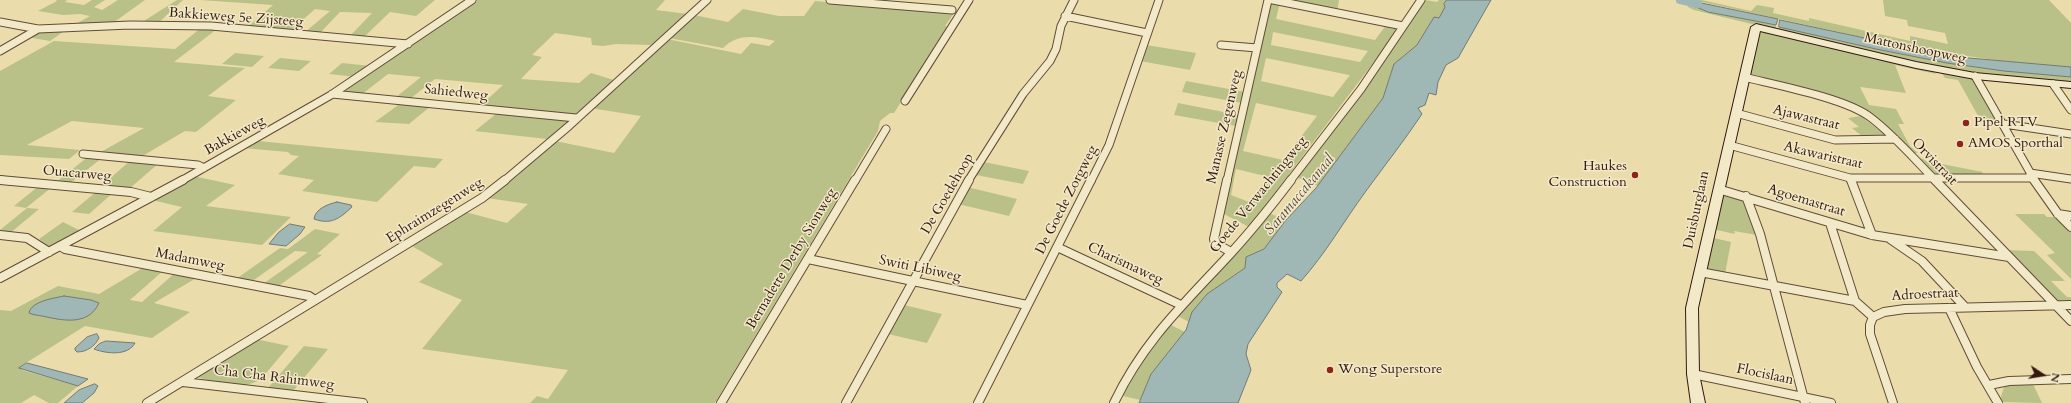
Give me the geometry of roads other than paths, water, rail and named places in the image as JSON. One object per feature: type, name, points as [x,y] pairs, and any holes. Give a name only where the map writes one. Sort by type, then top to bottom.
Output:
[{"type":"street","name":"Bakkieweg","points":[[0,278],[204,168],[332,94],[472,0]]},
{"type":"street","name":"Ephraimzegenweg","points":[[148,403],[482,198],[505,181],[707,0]]},
{"type":"street","points":[[830,0],[952,10]]},
{"type":"street","points":[[905,101],[969,0]]},
{"type":"street","name":"De Goedehoop","points":[[846,403],[914,281],[960,194],[1023,94],[1047,65],[1056,49],[1066,16],[1074,0]]},
{"type":"street","name":"De Goede Zorgweg","points":[[978,403],[1109,145],[1159,0]]},
{"type":"street","name":"Manasse Zegenweg","points":[[1231,252],[1215,243],[1214,239],[1268,0]]},
{"type":"street","points":[[1273,0],[1403,26]]},
{"type":"street","name":"Goede Verwachtingweg","points":[[1114,403],[1121,386],[1148,343],[1249,232],[1369,76],[1422,0]]},
{"type":"street","points":[[1066,16],[1147,33]]},
{"type":"street","name":"Bakkieweg 5e Zijsteeg","points":[[0,22],[38,29],[197,25],[408,44]]},
{"type":"street","name":"Mattonshoopweg","points":[[1756,27],[1916,65],[1975,76],[2071,85]]},
{"type":"street","name":"Duisburglaan","points":[[1698,403],[1693,374],[1692,308],[1756,27]]},
{"type":"street","points":[[0,51],[38,29]]},
{"type":"street","points":[[1221,45],[1257,48]]},
{"type":"street","name":"Orvistraat","points":[[1744,76],[1830,100],[1858,110],[1869,116],[1895,139],[1932,179],[2071,321]]},
{"type":"street","points":[[1975,76],[2004,124],[2031,176],[2058,214],[2071,227]]},
{"type":"street","points":[[2053,84],[2071,110]]},
{"type":"street","name":"Sahiedweg","points":[[332,94],[576,118]]},
{"type":"street","name":"Ajawastraat","points":[[1736,113],[1835,140],[1895,139]]},
{"type":"street","points":[[2004,124],[2071,134]]},
{"type":"street","name":"Bernadette Derby Sionweg","points":[[721,403],[886,129]]},
{"type":"street","name":"Akawaristraat","points":[[1729,145],[1850,178],[1932,179],[2031,176],[2071,179]]},
{"type":"street","points":[[83,154],[198,165],[204,168]]},
{"type":"street","points":[[1850,178],[1872,235]]},
{"type":"street","name":"Ouacarweg","points":[[0,180],[131,192],[151,197]]},
{"type":"street","name":"Agoemastraat","points":[[1718,189],[1746,196],[1872,235],[2009,257]]},
{"type":"street","points":[[1746,196],[1760,234],[1804,400]]},
{"type":"street","points":[[2058,214],[2071,216]]},
{"type":"street","points":[[1830,223],[1855,302]]},
{"type":"street","points":[[0,235],[27,238],[49,252]]},
{"type":"street","name":"Agoemastraat","points":[[1886,237],[1910,250],[1926,263],[1965,307]]},
{"type":"street","name":"Madamweg","points":[[60,246],[65,250],[309,296],[315,300]]},
{"type":"street","name":"Charismaweg","points":[[1057,247],[1181,305]]},
{"type":"street","name":"Switi Libiweg","points":[[808,259],[1027,305]]},
{"type":"street","points":[[1700,272],[1855,302],[1874,316],[1870,325],[1870,334],[1893,403]]},
{"type":"street","name":"Adroestraat","points":[[1874,316],[1894,310],[2071,305]]},
{"type":"street","points":[[1949,308],[1977,367],[1989,385],[1998,403]]},
{"type":"street","name":"Flocislaan","points":[[1693,374],[1804,400],[1832,403]]},
{"type":"street","points":[[1989,385],[2009,381],[2071,379]]},
{"type":"street","name":"Cha Cha Rahimweg","points":[[183,382],[317,400],[363,403]]},
{"type":"water","points":[[1447,0],[1491,0],[1458,58],[1446,65],[1438,82],[1436,95],[1429,93],[1425,105],[1418,108],[1422,114],[1358,202],[1319,259],[1301,281],[1287,274],[1277,283],[1277,287],[1282,292],[1248,344],[1246,354],[1251,370],[1238,403],[1139,403],[1151,374],[1186,330],[1192,312],[1207,294],[1245,268],[1246,257],[1264,249],[1286,220],[1316,188],[1383,98],[1394,64],[1417,45],[1434,17],[1439,18]]},
{"type":"water","points":[[1687,0],[1778,19],[1776,25],[1708,12],[1687,3]]},
{"type":"water","points":[[1780,20],[1907,47],[1969,58],[2071,67],[2071,77],[2004,71],[1947,63],[1779,27]]},
{"type":"water","points":[[337,202],[351,205],[352,207],[339,218],[334,220],[320,221],[314,219],[319,210]]},
{"type":"water","points":[[290,224],[305,227],[300,234],[286,246],[269,244],[278,233]]},
{"type":"water","points":[[64,296],[91,300],[99,303],[94,311],[88,316],[74,320],[57,319],[29,313],[34,306],[39,303]]},
{"type":"water","points":[[97,334],[99,338],[90,348],[81,352],[77,352],[75,350],[75,348],[87,337]]},
{"type":"water","points":[[106,341],[135,343],[127,350],[117,353],[94,349],[99,344]]},
{"type":"water","points":[[27,363],[88,379],[78,386],[19,368]]},
{"type":"water","points":[[95,384],[98,386],[94,393],[82,403],[64,403],[79,390]]},
{"type":"waterway","points":[[1680,0],[1698,4]]},
{"type":"place","name":"Pipel RTV","points":[[1966,123]]},
{"type":"place","name":"AMOS Sporthal","points":[[1960,144]]},
{"type":"place","name":"Haukes Construction","points":[[1635,175]]},
{"type":"place","name":"Wong Superstore","points":[[1330,370]]},
{"type":"water label","name":"Saramaccakanaal","points":[[1300,195]]}]
